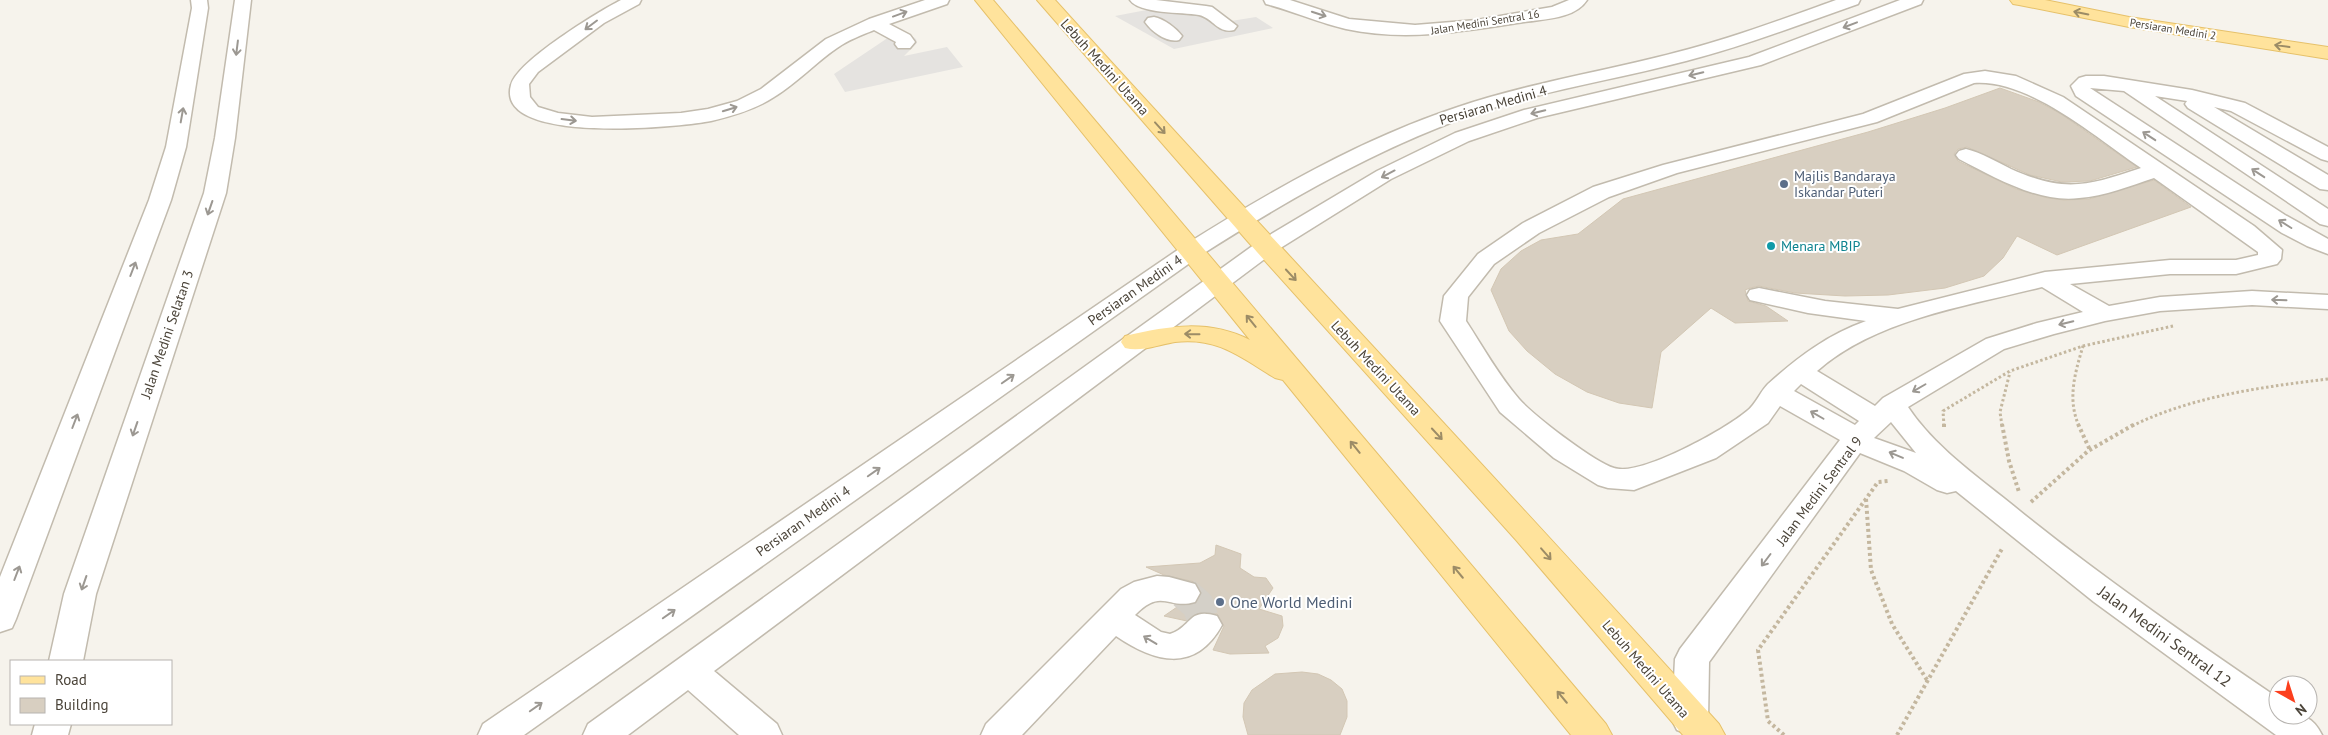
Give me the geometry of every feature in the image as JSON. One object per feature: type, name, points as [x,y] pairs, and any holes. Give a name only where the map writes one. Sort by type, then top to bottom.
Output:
[{"type":"main road","points":[[984,0],[1593,735]]},
{"type":"main road","name":"Lebuh Medini Utama","points":[[1046,0],[1241,220],[1527,532],[1698,727]]},
{"type":"main road","name":"Persiaran Medini 2","points":[[2019,0],[2129,22],[2328,52]]},
{"type":"main road","name":"Persiaran Medini 2","points":[[2098,0],[2328,39]]},
{"type":"main road","points":[[1134,342],[1171,334],[1211,334],[1228,339],[1299,380]]},
{"type":"street","points":[[0,619],[160,200],[176,148],[200,0]]},
{"type":"street","name":"Jalan Medini Selatan 3","points":[[66,660],[80,594],[215,193],[225,138],[243,0]]},
{"type":"street","points":[[632,0],[598,19],[532,68],[520,84],[520,98],[531,111],[555,119],[592,123],[681,120],[710,115],[744,105],[768,93],[832,43],[875,23],[941,0]]},
{"type":"street","points":[[1138,0],[1148,4],[1206,11],[1228,26]]},
{"type":"street","name":"Jalan Medini Sentral 16","points":[[1272,0],[1346,23],[1384,30],[1423,32],[1452,30],[1552,12],[1575,4],[1580,0]]},
{"type":"street","name":"Persiaran Medini 4","points":[[496,735],[1193,250],[1241,220],[1351,158],[1430,123],[1507,98],[1716,48],[1852,0]]},
{"type":"street","name":"Persiaran Medini 4","points":[[601,735],[1134,342],[1266,247],[1384,176],[1462,137],[1531,114],[1755,61],[1915,0]]},
{"type":"street","points":[[1154,22],[1173,36]]},
{"type":"street","points":[[875,23],[904,39],[906,42],[904,44]]},
{"type":"street","points":[[1985,76],[2009,80],[2049,98],[2157,170],[2246,231],[2270,250],[2269,259],[2236,267],[2170,267],[2046,279],[1905,315],[1856,333],[1826,349],[1776,392],[1758,417],[1706,451],[1634,480],[1608,478],[1564,451],[1510,406],[1452,321],[1456,296],[1486,260],[1531,228],[1601,192],[1670,169],[1870,118],[1971,78],[1985,76]]},
{"type":"street","points":[[2126,86],[2177,94],[2238,107],[2304,129],[2328,144]]},
{"type":"street","points":[[2126,86],[2328,219]]},
{"type":"street","points":[[2177,94],[2328,184]]},
{"type":"street","points":[[2238,107],[2328,155]]},
{"type":"street","points":[[1966,155],[2032,184],[2059,192],[2078,193],[2157,170]]},
{"type":"street","points":[[2077,276],[2115,312]]},
{"type":"street","points":[[2046,279],[2115,312]]},
{"type":"street","points":[[1759,295],[1796,305],[1862,314],[1905,315]]},
{"type":"street","name":"Jalan Medini Sentral 9","points":[[1698,727],[1692,659],[1870,426],[1995,344],[2046,328],[2160,304],[2252,298],[2328,302]]},
{"type":"street","points":[[1800,372],[1870,426]]},
{"type":"street","points":[[1776,392],[1870,426]]},
{"type":"street","name":"Jalan Medini Sentral 12","points":[[2019,529],[1935,456],[1905,425],[1870,426],[1884,450],[1922,466],[2019,529],[2184,651],[2304,735]]},
{"type":"street","points":[[1000,735],[1132,598],[1148,588],[1167,588],[1184,593]]},
{"type":"street","points":[[1113,618],[1165,649],[1175,648],[1188,643],[1205,625]]},
{"type":"street","points":[[690,671],[764,735]]},
{"type":"lane","points":[[2126,86],[2086,82],[2080,86],[2083,92],[2126,121],[2282,222],[2328,247]]},
{"type":"path","points":[[1944,439],[1943,411],[2010,371],[2083,346],[2175,325]]},
{"type":"path","points":[[2083,346],[2072,385],[2074,415],[2090,450]]},
{"type":"path","points":[[2010,371],[2000,412],[2009,461],[2022,501]]},
{"type":"path","points":[[1897,735],[1927,680],[2019,529],[2061,473],[2090,450],[2128,429],[2180,406],[2272,385],[2328,379]]},
{"type":"path","points":[[1784,735],[1768,721],[1758,650],[1878,482],[1895,480]]},
{"type":"path","points":[[1866,499],[1871,570],[1892,624],[1927,680]]},
{"type":"shaded area","points":[[1178,4],[1213,8],[1231,21],[1256,17],[1273,28],[1174,49],[1115,16]]},
{"type":"shaded area","points":[[901,29],[916,39],[917,43],[904,56],[947,47],[963,67],[845,92],[834,74]]},
{"type":"building","name":"Menara MBIP","points":[[2000,88],[2039,102],[2061,114],[2137,167],[2090,181],[2062,182],[2030,175],[1967,147],[1958,149],[1954,154],[1958,161],[2016,189],[2048,198],[2064,200],[2089,199],[2154,180],[2191,207],[2057,255],[2017,236],[2003,258],[1984,276],[1945,288],[1888,295],[1845,296],[1795,293],[1759,286],[1750,288],[1745,290],[1748,301],[1766,306],[1788,321],[1735,323],[1711,308],[1661,352],[1652,408],[1619,403],[1587,392],[1555,374],[1527,351],[1509,331],[1491,290],[1501,269],[1521,251],[1541,240],[1578,234],[1623,199],[1868,132],[1945,108]]},
{"type":"building","points":[[1216,545],[1241,554],[1240,568],[1254,577],[1266,578],[1273,588],[1259,609],[1282,616],[1283,626],[1278,638],[1265,646],[1269,653],[1230,654],[1213,650],[1224,626],[1217,614],[1200,612],[1187,621],[1164,616],[1180,605],[1195,604],[1202,592],[1195,582],[1164,575],[1146,567],[1200,563],[1215,555]]},
{"type":"building","points":[[1302,672],[1318,674],[1331,680],[1342,689],[1347,701],[1347,717],[1340,735],[1248,735],[1243,717],[1244,703],[1252,690],[1275,674]]},
{"type":"tunnel","points":[[1184,593],[1198,605],[1205,625]]},
{"type":"place","name":"Majlis Bandaraya Iskandar Puteri","points":[[1784,184]]},
{"type":"place","name":"Menara MBIP","points":[[1771,246]]},
{"type":"place","name":"One World Medini","points":[[1220,602]]}]
